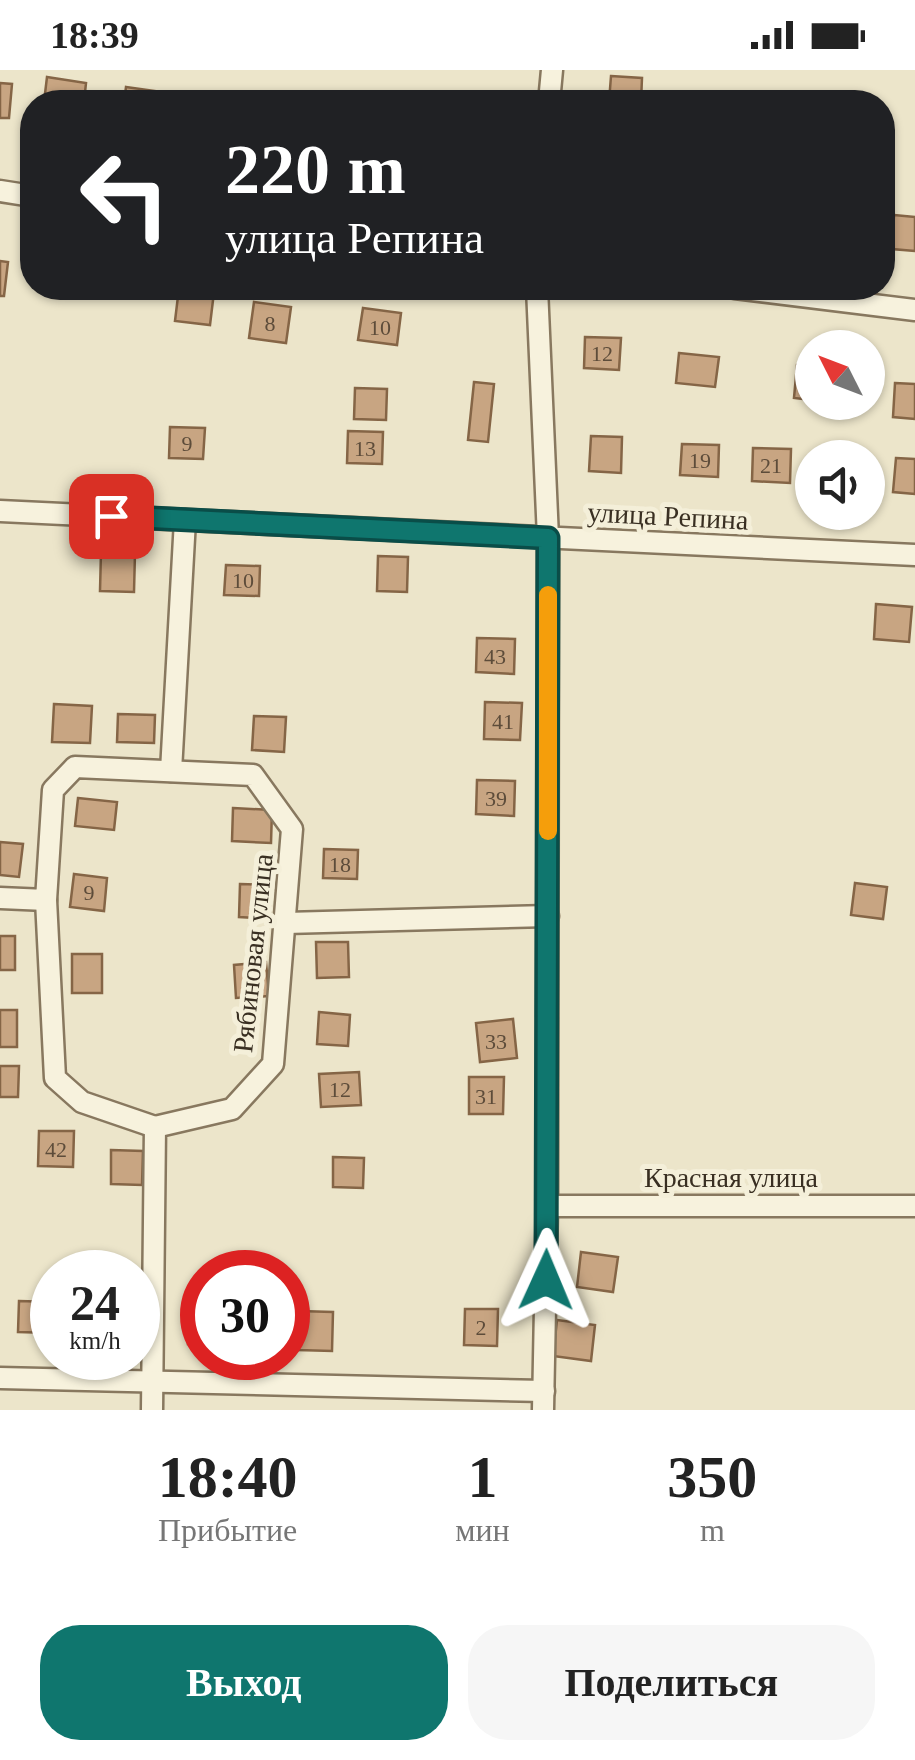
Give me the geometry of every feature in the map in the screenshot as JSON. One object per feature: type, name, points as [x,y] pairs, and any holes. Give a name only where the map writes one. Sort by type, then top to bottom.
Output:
[{"type":"street","points":[[0,1378],[153,1381],[544,1400],[548,538],[538,300]]},
{"type":"street","points":[[833,300],[915,310]]},
{"type":"street","name":"улица Репина","points":[[0,510],[915,555]]},
{"type":"street","points":[[171,771],[185,520]]},
{"type":"street","name":"Рябиновая улица","points":[[46,900],[53,790],[74,767],[253,775],[292,828],[273,1064],[232,1110],[154,1127]]},
{"type":"street","points":[[0,898],[46,900],[55,1078],[82,1102],[154,1127],[152,1410]]},
{"type":"street","points":[[286,923],[548,916]]},
{"type":"street","name":"Красная улица","points":[[547,1206],[915,1206]]},
{"type":"building","points":[[611,76],[642,78],[642,90],[610,90]]},
{"type":"building","points":[[47,77],[86,83],[85,90],[45,90]]},
{"type":"building","points":[[0,83],[12,84],[9,118],[0,118]]},
{"type":"building","points":[[895,215],[915,217],[915,251],[895,249]]},
{"type":"building","points":[[0,261],[8,262],[4,296],[0,296]]},
{"type":"building","points":[[178,300],[213,300],[210,325],[175,321]]},
{"type":"building","points":[[254,302],[291,307],[286,343],[249,338]]},
{"type":"building","points":[[363,308],[401,313],[397,345],[358,340]]},
{"type":"building","points":[[585,337],[621,338],[619,370],[584,368]]},
{"type":"building","points":[[679,353],[719,357],[715,387],[676,383]]},
{"type":"building","points":[[474,382],[494,384],[488,442],[468,440]]},
{"type":"building","points":[[895,383],[915,384],[915,419],[893,417]]},
{"type":"building","points":[[355,388],[387,389],[386,420],[354,419]]},
{"type":"building","points":[[170,427],[205,428],[203,459],[169,458]]},
{"type":"building","points":[[348,431],[383,432],[382,464],[347,463]]},
{"type":"building","points":[[591,436],[622,437],[621,473],[589,471]]},
{"type":"building","points":[[682,444],[719,445],[718,477],[680,475]]},
{"type":"building","points":[[753,448],[791,449],[790,483],[752,481]]},
{"type":"building","points":[[896,458],[915,459],[915,494],[893,492]]},
{"type":"building","points":[[101,552],[135,553],[134,592],[100,591]]},
{"type":"building","points":[[378,556],[408,557],[407,592],[377,591]]},
{"type":"building","points":[[226,565],[260,566],[259,596],[224,595]]},
{"type":"building","points":[[876,604],[912,607],[909,642],[874,639]]},
{"type":"building","points":[[477,638],[515,639],[514,674],[476,672]]},
{"type":"building","points":[[485,702],[522,703],[520,740],[484,739]]},
{"type":"building","points":[[54,704],[92,706],[90,743],[52,742]]},
{"type":"building","points":[[118,714],[155,715],[154,743],[117,742]]},
{"type":"building","points":[[254,716],[286,717],[284,752],[252,750]]},
{"type":"building","points":[[477,780],[515,781],[514,816],[476,814]]},
{"type":"building","points":[[78,798],[117,802],[114,830],[75,826]]},
{"type":"building","points":[[233,808],[272,810],[271,843],[232,841]]},
{"type":"building","points":[[0,842],[23,844],[19,877],[0,875]]},
{"type":"building","points":[[324,849],[358,850],[357,879],[323,878]]},
{"type":"building","points":[[74,874],[107,878],[104,911],[70,907]]},
{"type":"building","points":[[855,883],[887,887],[883,919],[851,915]]},
{"type":"building","points":[[240,884],[271,885],[270,919],[239,917]]},
{"type":"building","points":[[0,936],[15,936],[15,970],[0,970]]},
{"type":"building","points":[[316,942],[348,942],[349,977],[317,978]]},
{"type":"building","points":[[72,954],[102,954],[102,993],[72,993]]},
{"type":"building","points":[[266,962],[269,996],[236,998],[234,965]]},
{"type":"building","points":[[0,1010],[17,1010],[17,1047],[0,1047]]},
{"type":"building","points":[[319,1012],[350,1015],[348,1046],[317,1044]]},
{"type":"building","points":[[513,1019],[517,1058],[480,1062],[476,1023]]},
{"type":"building","points":[[0,1066],[19,1066],[18,1097],[0,1097]]},
{"type":"building","points":[[359,1072],[361,1105],[321,1107],[319,1074]]},
{"type":"building","points":[[469,1077],[504,1077],[503,1114],[469,1114]]},
{"type":"building","points":[[39,1131],[74,1131],[73,1167],[38,1166]]},
{"type":"building","points":[[111,1150],[143,1151],[142,1185],[111,1184]]},
{"type":"building","points":[[333,1157],[364,1158],[363,1188],[333,1187]]},
{"type":"building","points":[[581,1252],[618,1257],[613,1292],[577,1287]]},
{"type":"building","points":[[19,1301],[30,1301],[30,1332],[18,1332]]},
{"type":"building","points":[[465,1309],[498,1309],[497,1346],[464,1345]]},
{"type":"building","points":[[310,1311],[333,1312],[332,1351],[310,1350]]},
{"type":"building","points":[[557,1320],[595,1325],[591,1361],[553,1356]]},
{"type":"slow traffic","points":[[548,595],[548,831]]},
{"type":"route","points":[[111,516],[548,538],[546,1280]]}]
